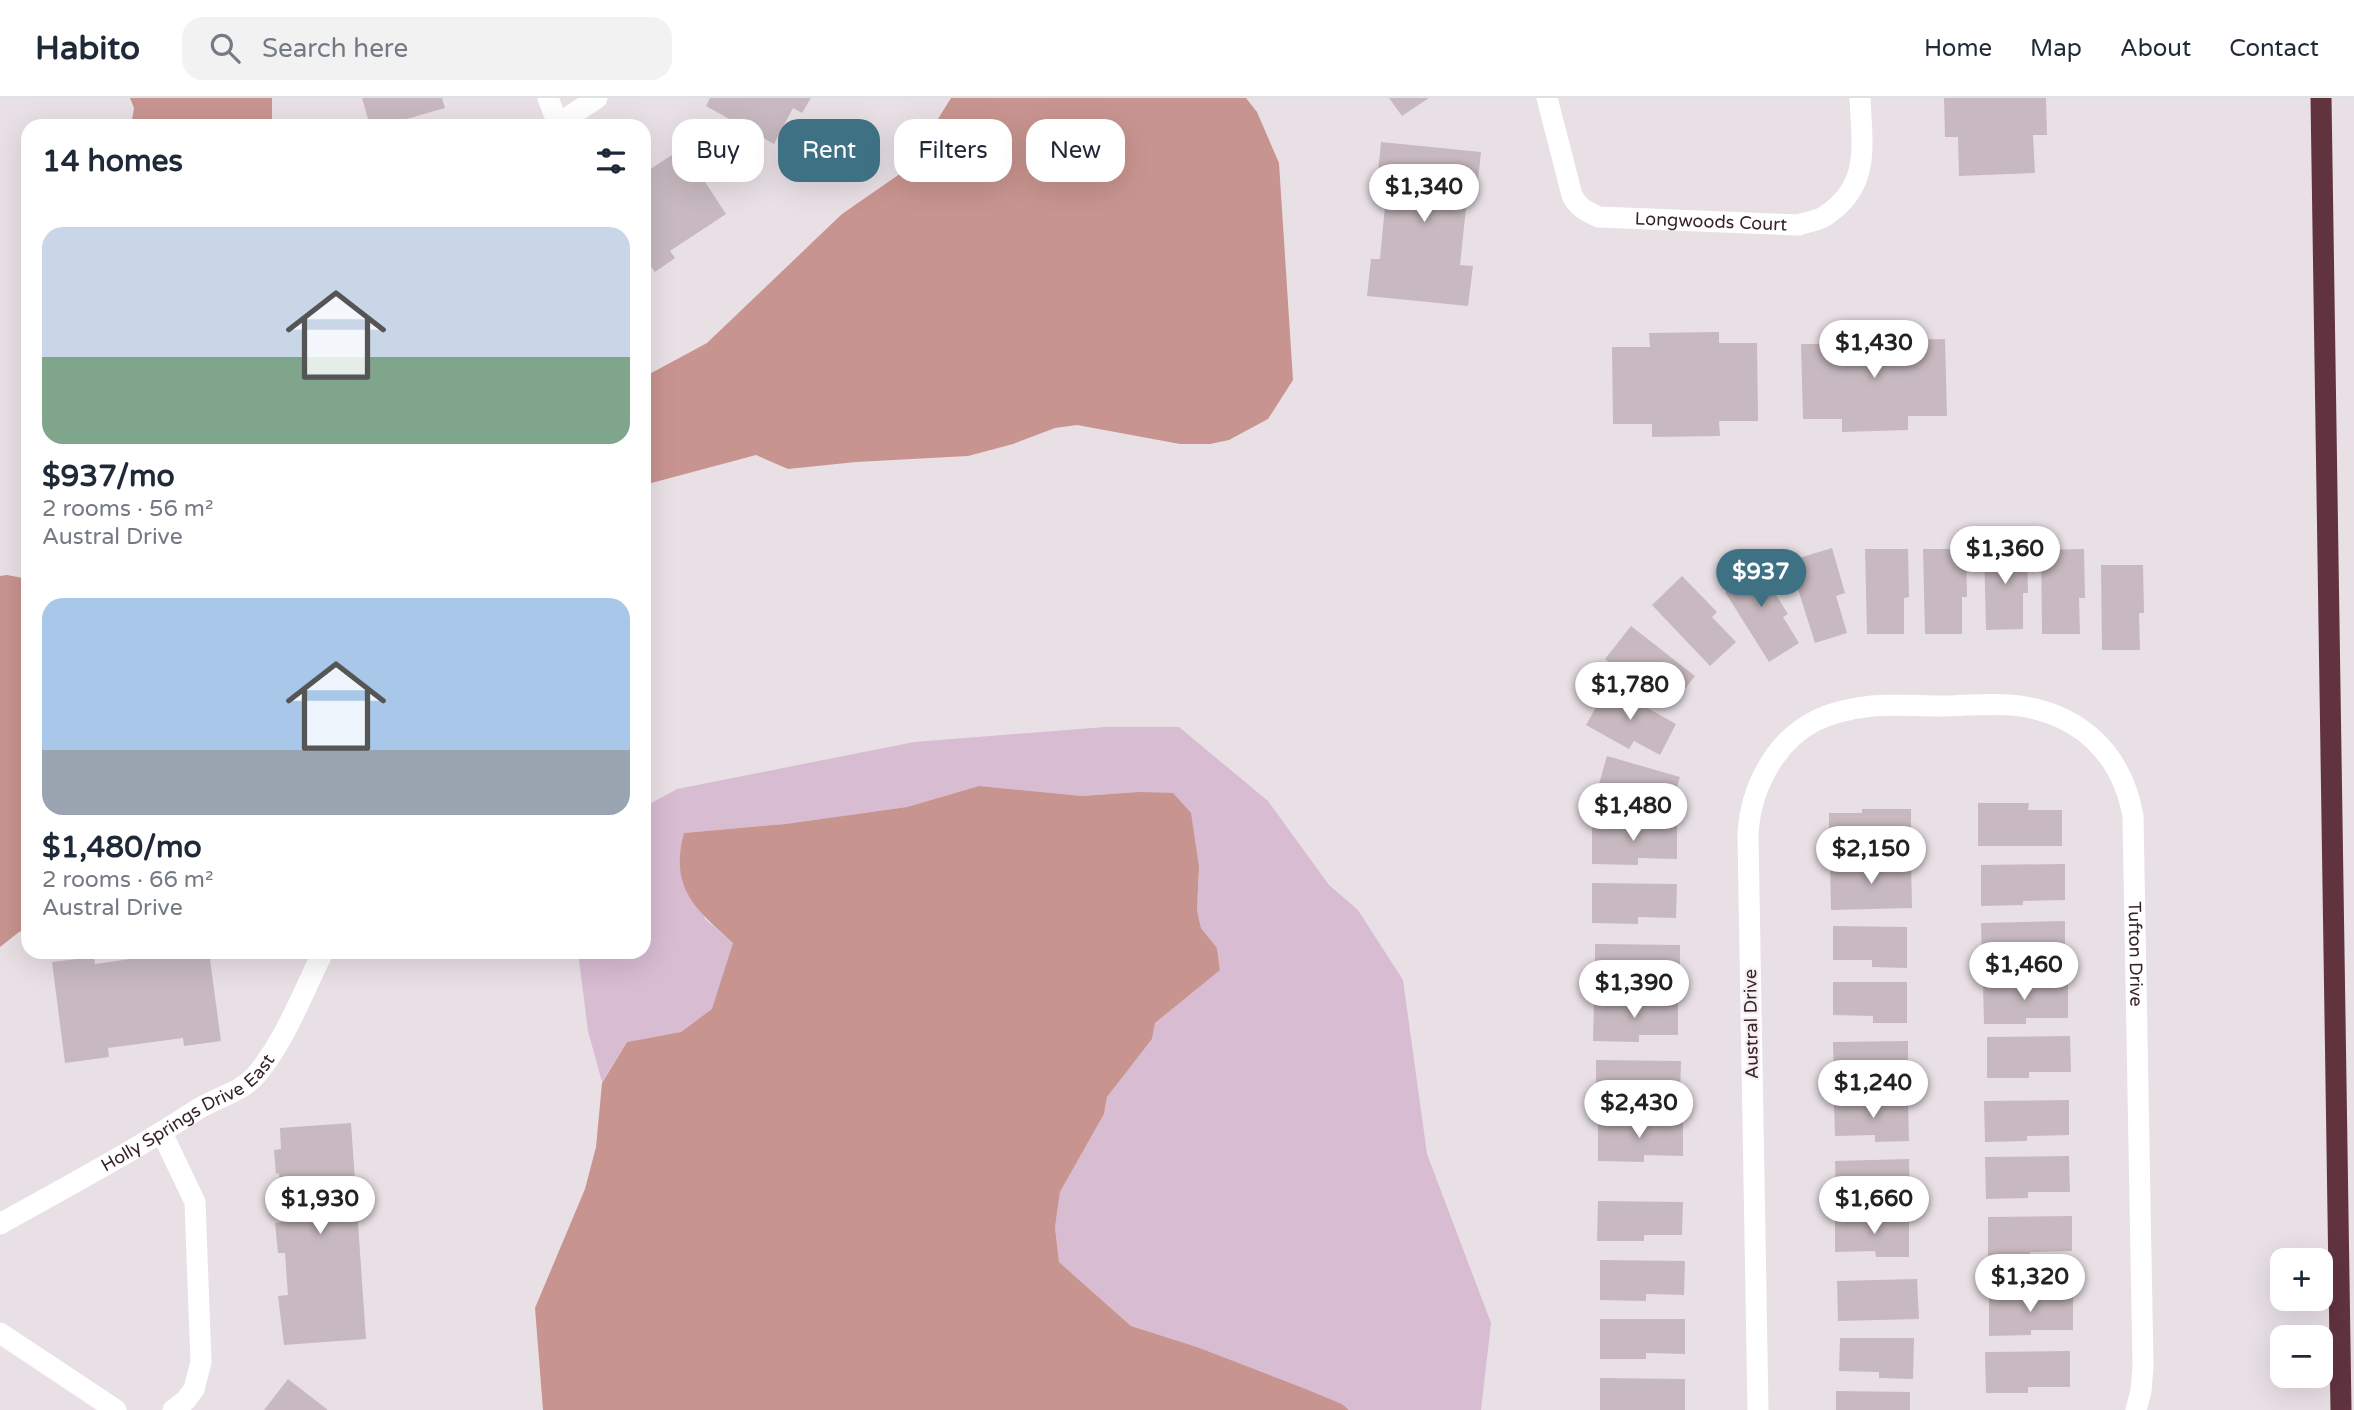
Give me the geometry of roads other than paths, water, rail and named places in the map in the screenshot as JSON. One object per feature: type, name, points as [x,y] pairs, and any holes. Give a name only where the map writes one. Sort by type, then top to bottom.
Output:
[{"type":"highway","points":[[2321,98],[2341,1410]]},
{"type":"street","points":[[548,98],[555,119]]},
{"type":"street","points":[[566,119],[597,98]]},
{"type":"street","name":"Longwoods Court","points":[[1547,98],[1572,195],[1579,206],[1593,215],[1799,225],[1824,217],[1853,189],[1861,170],[1860,98]]},
{"type":"street","name":"Tufton Drive","points":[[1872,706],[2018,705],[2054,714],[2076,725],[2111,758],[2127,791],[2134,830],[2143,1339],[2143,1380],[2136,1410]]},
{"type":"street","name":"Austral Drive","points":[[1758,1410],[1748,848],[1750,810],[1757,788],[1775,755],[1812,722],[1872,706]]},
{"type":"street","name":"Holly Springs Drive East","points":[[0,1224],[162,1133],[200,1108],[240,1089],[256,1076],[273,1051],[319,959]]},
{"type":"street","points":[[162,1133],[195,1202],[201,1362],[194,1389],[186,1400],[173,1410]]},
{"type":"street","points":[[0,1333],[116,1410]]}]
